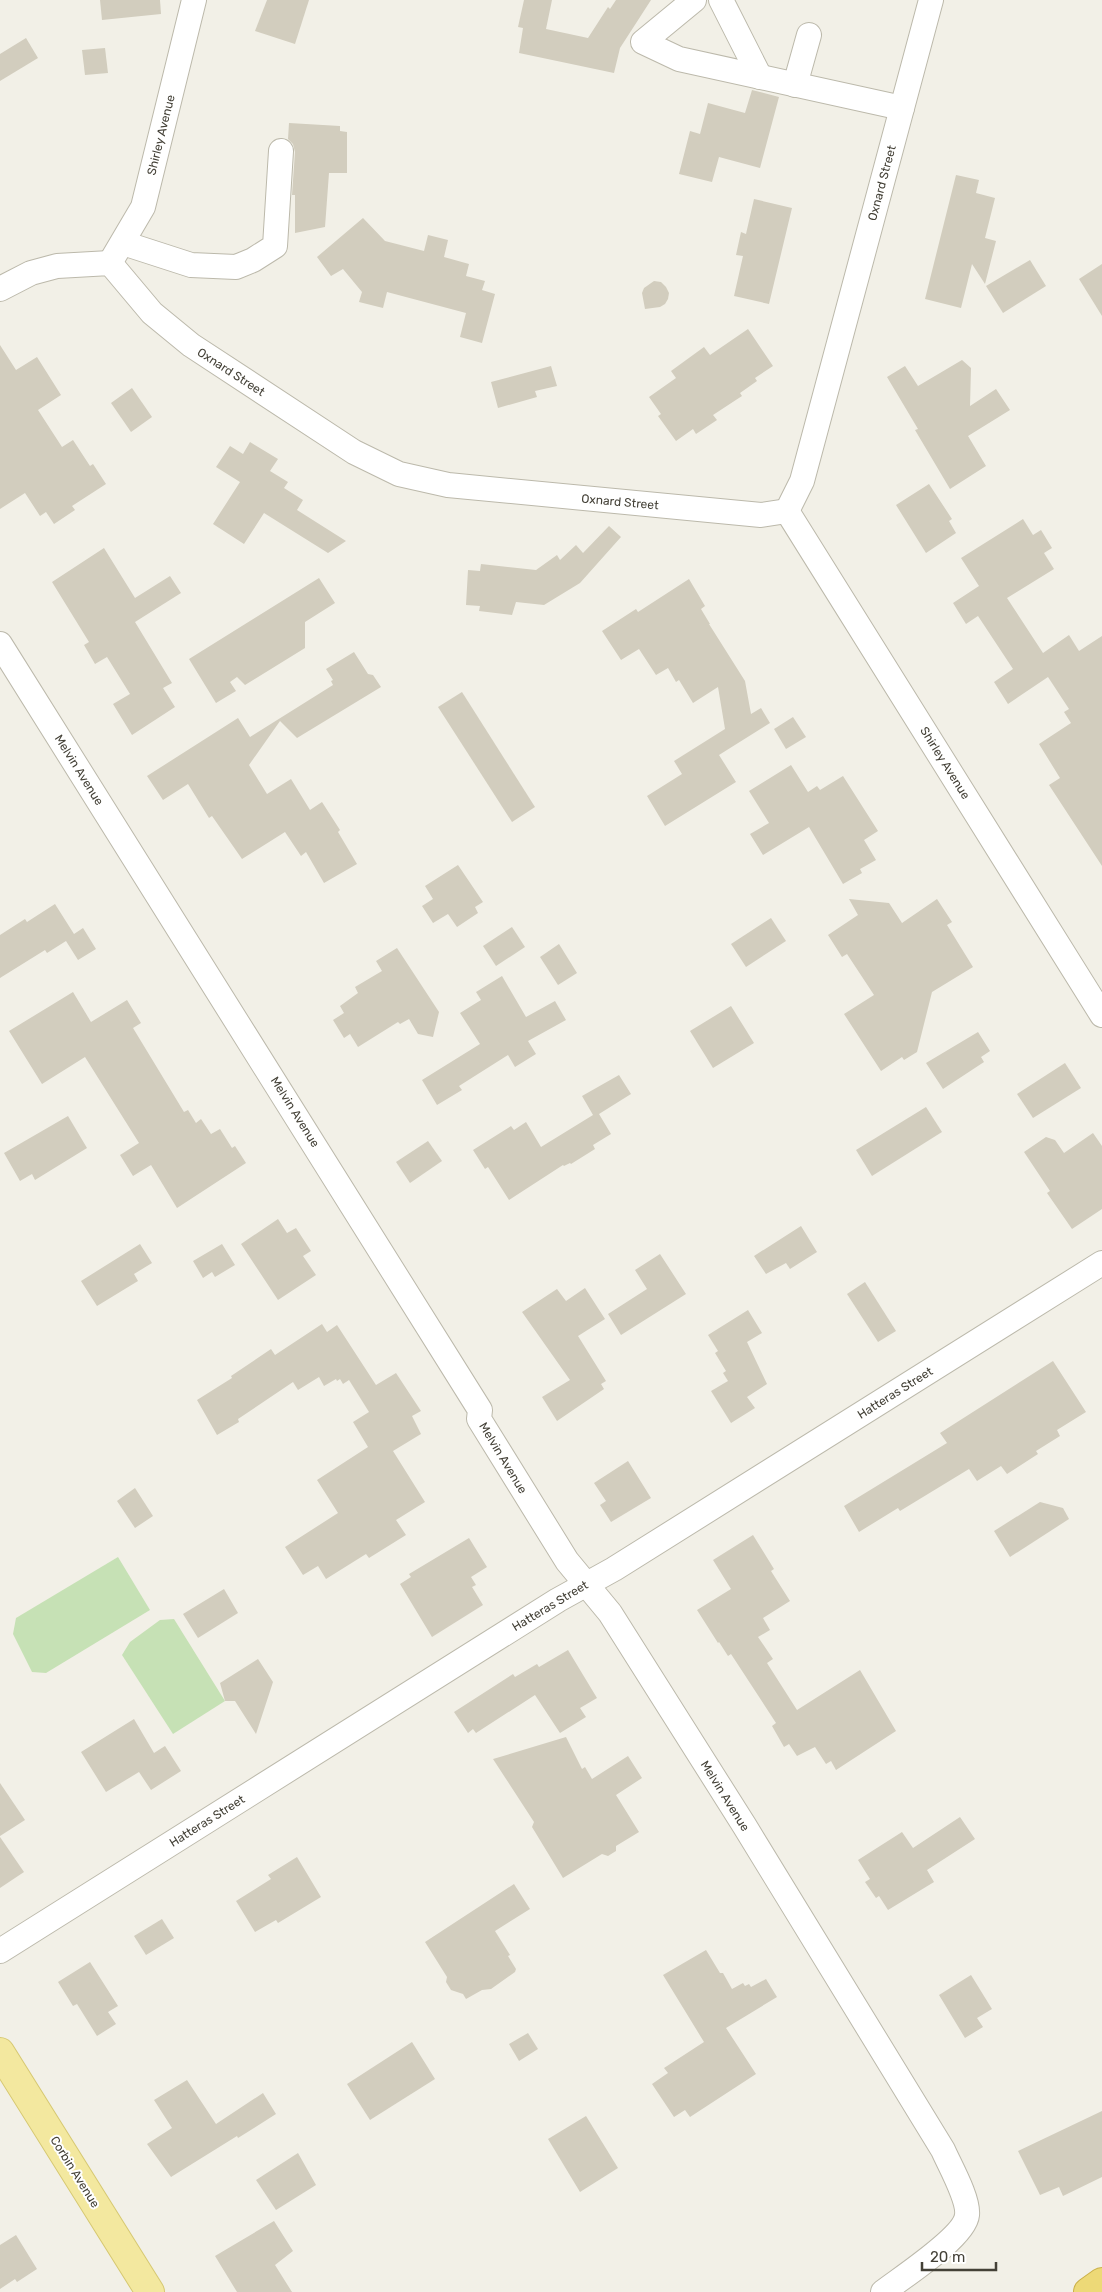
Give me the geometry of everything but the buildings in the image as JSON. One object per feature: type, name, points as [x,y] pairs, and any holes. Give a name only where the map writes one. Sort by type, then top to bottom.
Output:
[{"type":"highway","points":[[1088,2292],[1102,2282]]},
{"type":"main road","name":"Corbin Avenue","points":[[0,2052],[150,2292]]},
{"type":"street","name":"Shirley Avenue","points":[[110,263],[143,207],[194,0]]},
{"type":"street","points":[[694,0],[643,42],[680,58],[902,108]]},
{"type":"street","points":[[720,0],[760,77]]},
{"type":"street","name":"Oxnard Street","points":[[110,263],[152,313],[191,345],[354,452],[398,474],[448,485],[673,507],[761,515],[787,511],[802,481],[931,0]]},
{"type":"street","points":[[795,85],[809,35]]},
{"type":"street","points":[[123,243],[191,265],[236,267],[253,260],[275,246],[281,151]]},
{"type":"street","points":[[0,289],[31,274],[57,266],[110,263]]},
{"type":"street","name":"Shirley Avenue","points":[[787,511],[1102,1015]]},
{"type":"street","name":"Melvin Avenue","points":[[0,644],[480,1410],[479,1420],[556,1544],[585,1584],[610,1613],[626,1637],[744,1825],[943,2150],[966,2204],[967,2215],[965,2223],[951,2240],[883,2292]]},
{"type":"street","name":"Hatteras Street","points":[[0,1951],[585,1584],[622,1563],[1102,1263]]},
{"type":"green space","points":[[118,1557],[150,1610],[46,1673],[32,1672],[13,1634],[16,1618]]},
{"type":"green space","points":[[174,1619],[225,1701],[173,1734],[122,1655],[130,1642],[160,1620]]}]
